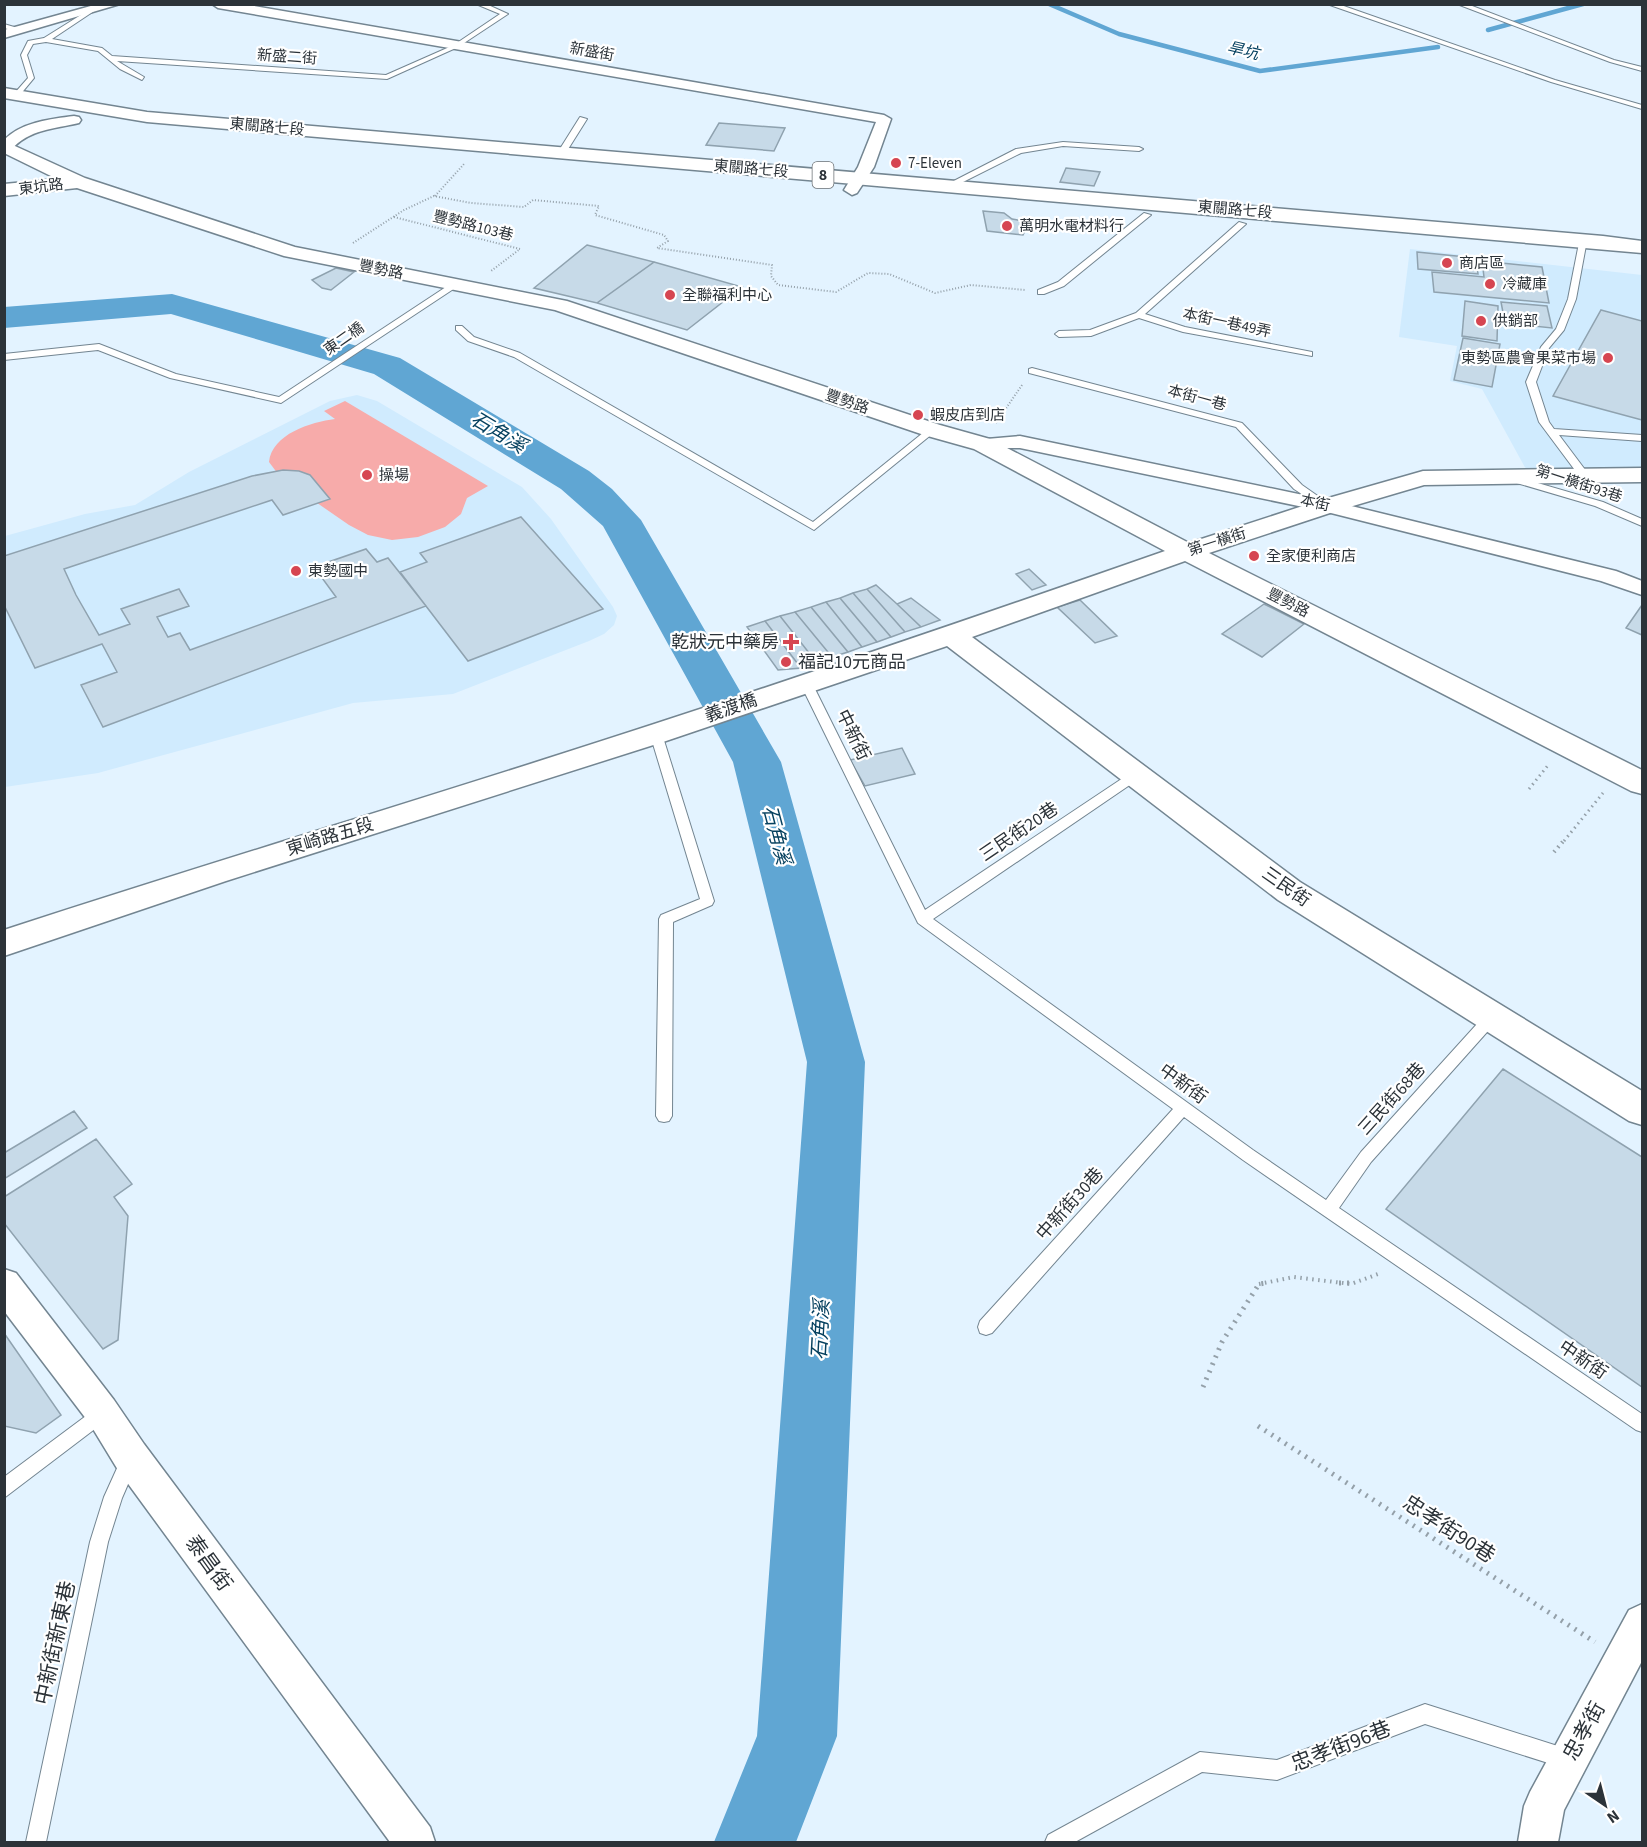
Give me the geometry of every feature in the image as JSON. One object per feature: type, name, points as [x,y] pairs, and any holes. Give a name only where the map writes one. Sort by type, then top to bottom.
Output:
[{"type":"street","points":[[4,34],[114,4]]},
{"type":"street","name":"新盛街","points":[[218,4],[884,119],[866,167],[855,184]]},
{"type":"street","name":"東關路七段","points":[[9,98],[74,120],[125,128],[470,158],[855,184],[948,186],[1582,247],[1642,261]]},
{"type":"street","name":"東關路七段","points":[[9,98],[147,117],[562,153],[1242,224],[1582,247],[1642,248]]},
{"type":"street","points":[[5,147],[12,138],[28,130],[74,120]]},
{"type":"street","name":"豐勢路","points":[[5,147],[78,182],[291,252],[560,305],[932,430],[982,444],[1187,552],[1632,777]]},
{"type":"street","name":"東坑路","points":[[4,190],[78,182]]},
{"type":"street","name":"本街","points":[[982,444],[1020,442],[1327,506],[1608,576],[1642,588]]},
{"type":"street","name":"第一橫街","points":[[806,683],[1187,552],[1327,506],[1423,478],[1642,475]]},
{"type":"street","name":"三民街","points":[[951,635],[1288,891],[1642,1110]]},
{"type":"street","name":"義渡橋","points":[[656,734],[806,683]]},
{"type":"street","name":"東崎路五段","points":[[13,936],[656,734]]},
{"type":"street","name":"泰昌街","points":[[4,1284],[102,1412],[131,1457],[415,1842]]},
{"type":"street","name":"忠孝街","points":[[1538,1842],[1544,1806],[1642,1623]]},
{"type":"lane","name":"新盛二街","points":[[110,58],[387,77],[456,45],[505,14],[479,4]]},
{"type":"lane","points":[[1330,4],[1553,81],[1642,107]]},
{"type":"lane","points":[[1460,4],[1527,30],[1642,69]]},
{"type":"lane","points":[[46,40],[92,10]]},
{"type":"lane","points":[[4,26],[19,30]]},
{"type":"lane","points":[[9,98],[30,78],[24,55],[30,42],[46,40],[100,49],[122,68],[142,78]]},
{"type":"lane","points":[[562,153],[583,119]]},
{"type":"lane","points":[[948,186],[1019,151],[1063,144],[1139,149]]},
{"type":"lane","points":[[1041,292],[1061,284],[1146,215]]},
{"type":"lane","points":[[1059,334],[1091,333],[1139,315],[1242,224]]},
{"type":"lane","points":[[1582,247],[1572,299],[1560,330],[1545,347],[1531,382],[1544,422],[1584,476]]},
{"type":"lane","name":"東二橋","points":[[4,357],[99,347],[173,376],[281,400],[384,330],[462,286]]},
{"type":"lane","name":"本街一巷49弄","points":[[1139,315],[1183,329],[1309,354]]},
{"type":"lane","points":[[459,328],[471,339],[517,355],[814,527],[932,430]]},
{"type":"lane","name":"本街一巷","points":[[1032,371],[1239,424],[1299,487],[1327,506]]},
{"type":"lane","points":[[1552,432],[1642,438]]},
{"type":"lane","name":"第一橫街93巷","points":[[1506,477],[1599,504],[1642,523]]},
{"type":"lane","name":"中新街","points":[[806,683],[923,919],[1328,1210],[1642,1424]]},
{"type":"lane","points":[[656,734],[707,901],[666,919],[664,1116]]},
{"type":"lane","name":"三民街20巷","points":[[923,919],[1136,775]]},
{"type":"lane","name":"三民街68巷","points":[[1328,1210],[1366,1157],[1491,1018]]},
{"type":"lane","name":"中新街30巷","points":[[986,1327],[1183,1108]]},
{"type":"lane","points":[[4,1489],[102,1412]]},
{"type":"lane","name":"中新街新東巷","points":[[36,1842],[99,1542],[113,1497],[131,1457]]},
{"type":"lane","name":"忠孝街96巷","points":[[1055,1842],[1200,1762],[1278,1770],[1425,1714],[1569,1760]]},
{"type":"path","points":[[328,260],[394,216],[434,196],[470,158]]},
{"type":"path","points":[[434,196],[471,203],[524,207],[533,200],[599,206],[595,216],[664,235],[668,241],[657,248],[772,265],[771,276],[778,285],[836,292],[868,273],[889,274],[935,293],[971,285],[1041,292]]},
{"type":"path","name":"豐勢路103巷","points":[[394,216],[520,249],[462,286]]},
{"type":"path","points":[[1554,852],[1632,777]]},
{"type":"path","points":[[1203,1387],[1222,1342],[1259,1284],[1294,1277],[1351,1284],[1407,1264]]},
{"type":"path","name":"忠孝街90巷","points":[[1258,1426],[1623,1660]]},
{"type":"shaded area","points":[[1410,249],[1642,275],[1642,469],[1527,471],[1482,389],[1450,381],[1457,346],[1399,337]]},
{"type":"shaded area","name":"東勢國中","points":[[357,395],[377,401],[522,487],[551,519],[613,607],[617,616],[614,625],[604,634],[589,641],[453,694],[353,703],[98,773],[5,787],[5,536],[85,514],[135,505],[189,472],[330,401]]},
{"type":"shaded area","points":[[345,401],[488,486],[467,498],[461,514],[445,527],[418,537],[392,540],[368,535],[349,525],[281,478],[269,462],[277,444],[285,437],[315,423],[335,419],[324,411]]},
{"type":"building","points":[[719,123],[785,128],[774,151],[706,145]]},
{"type":"building","points":[[1066,168],[1100,172],[1094,186],[1060,182]]},
{"type":"building","name":"萬明水電材料行","points":[[983,211],[1004,213],[1012,219],[1029,222],[1023,235],[987,231]]},
{"type":"building","points":[[587,245],[654,262],[597,303],[534,288]]},
{"type":"building","name":"商店區","points":[[1417,252],[1476,258],[1478,274],[1418,269]]},
{"type":"building","name":"冷藏庫","points":[[1482,261],[1542,267],[1549,303],[1434,292],[1432,272],[1484,277]]},
{"type":"building","name":"全聯福利中心","points":[[654,262],[742,287],[687,330],[597,303]]},
{"type":"building","points":[[336,268],[354,272],[331,290],[322,288],[312,280]]},
{"type":"building","name":"供銷部","points":[[1465,301],[1498,306],[1497,341],[1462,336]]},
{"type":"building","points":[[1501,302],[1547,306],[1552,328],[1505,323]]},
{"type":"building","name":"東勢區農會果菜市場","points":[[1601,310],[1642,321],[1642,420],[1553,396]]},
{"type":"building","points":[[1463,338],[1500,344],[1492,387],[1454,380]]},
{"type":"building","points":[[283,470],[299,471],[310,475],[330,499],[283,515],[272,500],[64,569],[99,635],[130,624],[121,609],[179,589],[189,606],[157,617],[168,637],[180,633],[190,650],[336,597],[314,567],[366,549],[377,562],[388,558],[426,606],[103,727],[81,685],[117,672],[102,644],[35,668],[4,605],[4,556],[252,476]]},
{"type":"building","points":[[521,517],[603,609],[468,661],[400,572],[427,562],[420,553]]},
{"type":"building","points":[[1029,569],[1046,585],[1032,590],[1016,574]]},
{"type":"building","points":[[876,585],[921,627],[905,632],[867,589]]},
{"type":"building","points":[[867,589],[905,632],[891,637],[853,593]]},
{"type":"building","points":[[853,593],[891,637],[877,642],[840,598]]},
{"type":"building","points":[[840,598],[877,642],[862,647],[826,602]]},
{"type":"building","points":[[911,598],[940,620],[921,627],[897,604]]},
{"type":"building","points":[[1080,600],[1117,636],[1095,643],[1057,607]]},
{"type":"building","points":[[826,602],[862,647],[848,652],[811,607]]},
{"type":"building","points":[[1264,604],[1304,624],[1262,657],[1222,634]]},
{"type":"building","points":[[1642,605],[1642,635],[1626,628]]},
{"type":"building","points":[[811,607],[848,652],[832,657],[795,612]]},
{"type":"building","points":[[795,612],[832,657],[817,663],[780,616]]},
{"type":"building","name":"乾狀元中藥房","points":[[780,616],[817,663],[801,668],[765,621]]},
{"type":"building","points":[[765,621],[801,668],[778,670],[747,627]]},
{"type":"building","points":[[902,748],[915,774],[865,786],[850,760]]},
{"type":"building","points":[[1503,1069],[1642,1157],[1642,1387],[1386,1209]]},
{"type":"building","points":[[74,1111],[87,1128],[4,1179],[4,1153]]},
{"type":"building","points":[[96,1139],[132,1184],[114,1197],[128,1216],[118,1340],[103,1349],[4,1223],[4,1197]]},
{"type":"building","points":[[4,1333],[61,1415],[36,1433],[4,1426]]},
{"type":"waterway","name":"旱坑","points":[[1049,4],[1119,34],[1260,71],[1438,47]]},
{"type":"waterway","name":"旱坑","points":[[1488,30],[1583,4]]},
{"type":"waterway","name":"石角溪","points":[[4,318],[172,304],[387,366],[575,480],[598,498],[620,520],[757,762],[836,1062],[797,1736],[755,1842]]},
{"type":"place","name":"7-Eleven","points":[[896,163]]},
{"type":"place","name":"萬明水電材料行","points":[[1007,226]]},
{"type":"place","name":"商店區","points":[[1447,263]]},
{"type":"place","name":"冷藏庫","points":[[1490,284]]},
{"type":"place","name":"全聯福利中心","points":[[670,295]]},
{"type":"place","name":"供銷部","points":[[1481,321]]},
{"type":"place","name":"東勢區農會果菜市場","points":[[1608,358]]},
{"type":"place","name":"蝦皮店到店","points":[[918,415]]},
{"type":"place","name":"操場","points":[[367,475]]},
{"type":"place","name":"全家便利商店","points":[[1254,556]]},
{"type":"place","name":"東勢國中","points":[[296,571]]},
{"type":"place","name":"乾狀元中藥房","points":[[791,642]]},
{"type":"place","name":"福記10元商品","points":[[786,662]]}]
